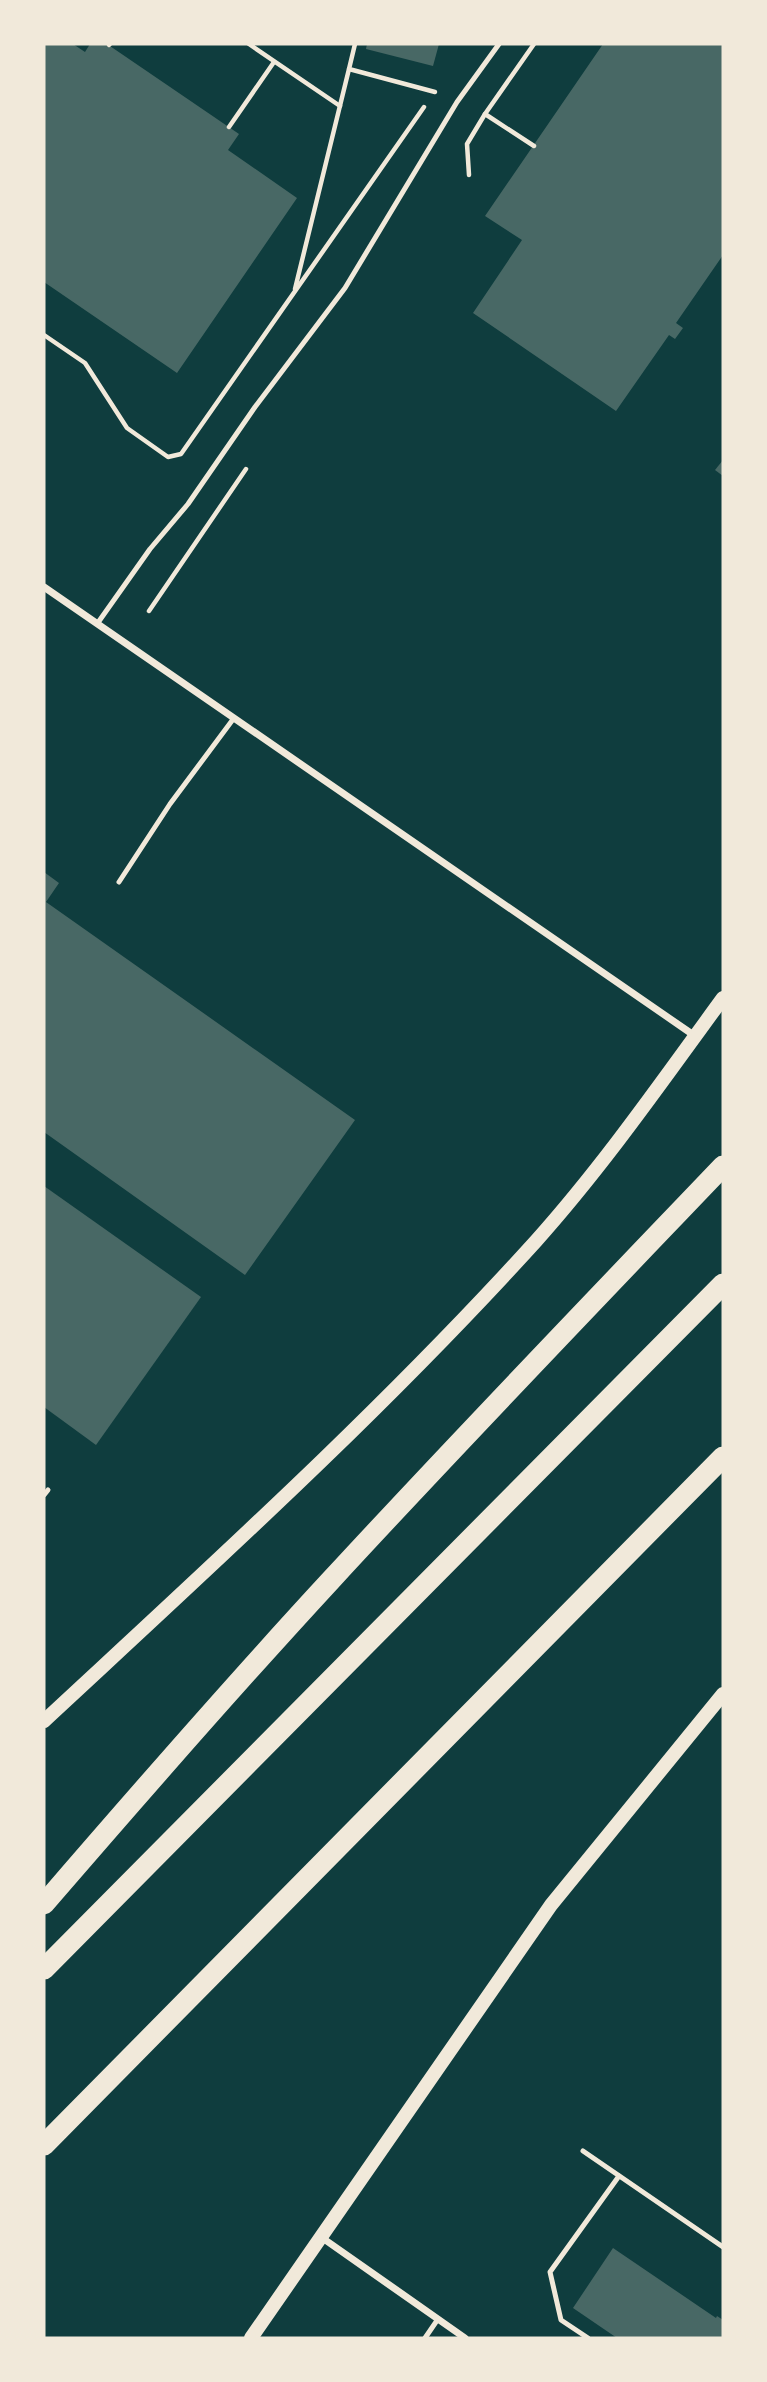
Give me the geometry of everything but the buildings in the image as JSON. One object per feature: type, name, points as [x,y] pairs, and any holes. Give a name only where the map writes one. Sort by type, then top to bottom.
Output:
[{"type":"highway","points":[[44,1904],[330,1581],[504,1394],[723,1166]]},
{"type":"highway","points":[[44,1969],[723,1284]]},
{"type":"highway","points":[[44,2145],[723,1457]]},
{"type":"main road","points":[[44,1721],[283,1499],[432,1352],[546,1228],[624,1134],[723,998]]},
{"type":"main road","points":[[251,2338],[551,1905],[723,1694]]},
{"type":"street","points":[[44,587],[695,1036]]},
{"type":"street","points":[[321,2237],[466,2338]]},
{"type":"lane","points":[[97,624],[345,288],[457,102],[499,44]]},
{"type":"lane","points":[[119,882],[170,804],[233,718]]},
{"type":"lane","points":[[583,2151],[723,2247]]},
{"type":"lane","points":[[588,2338],[561,2320],[550,2272],[619,2176]]},
{"type":"lane","points":[[425,2338],[438,2319]]},
{"type":"path","points":[[249,44],[340,106]]},
{"type":"path","points":[[294,293],[355,44]]},
{"type":"path","points":[[468,175],[467,144],[534,44]]},
{"type":"path","points":[[229,127],[275,62]]},
{"type":"path","points":[[349,69],[435,92]]},
{"type":"path","points":[[44,335],[85,363],[127,428],[168,457],[181,454],[441,82]]},
{"type":"path","points":[[485,114],[534,146]]},
{"type":"path","points":[[149,611],[246,469]]}]
